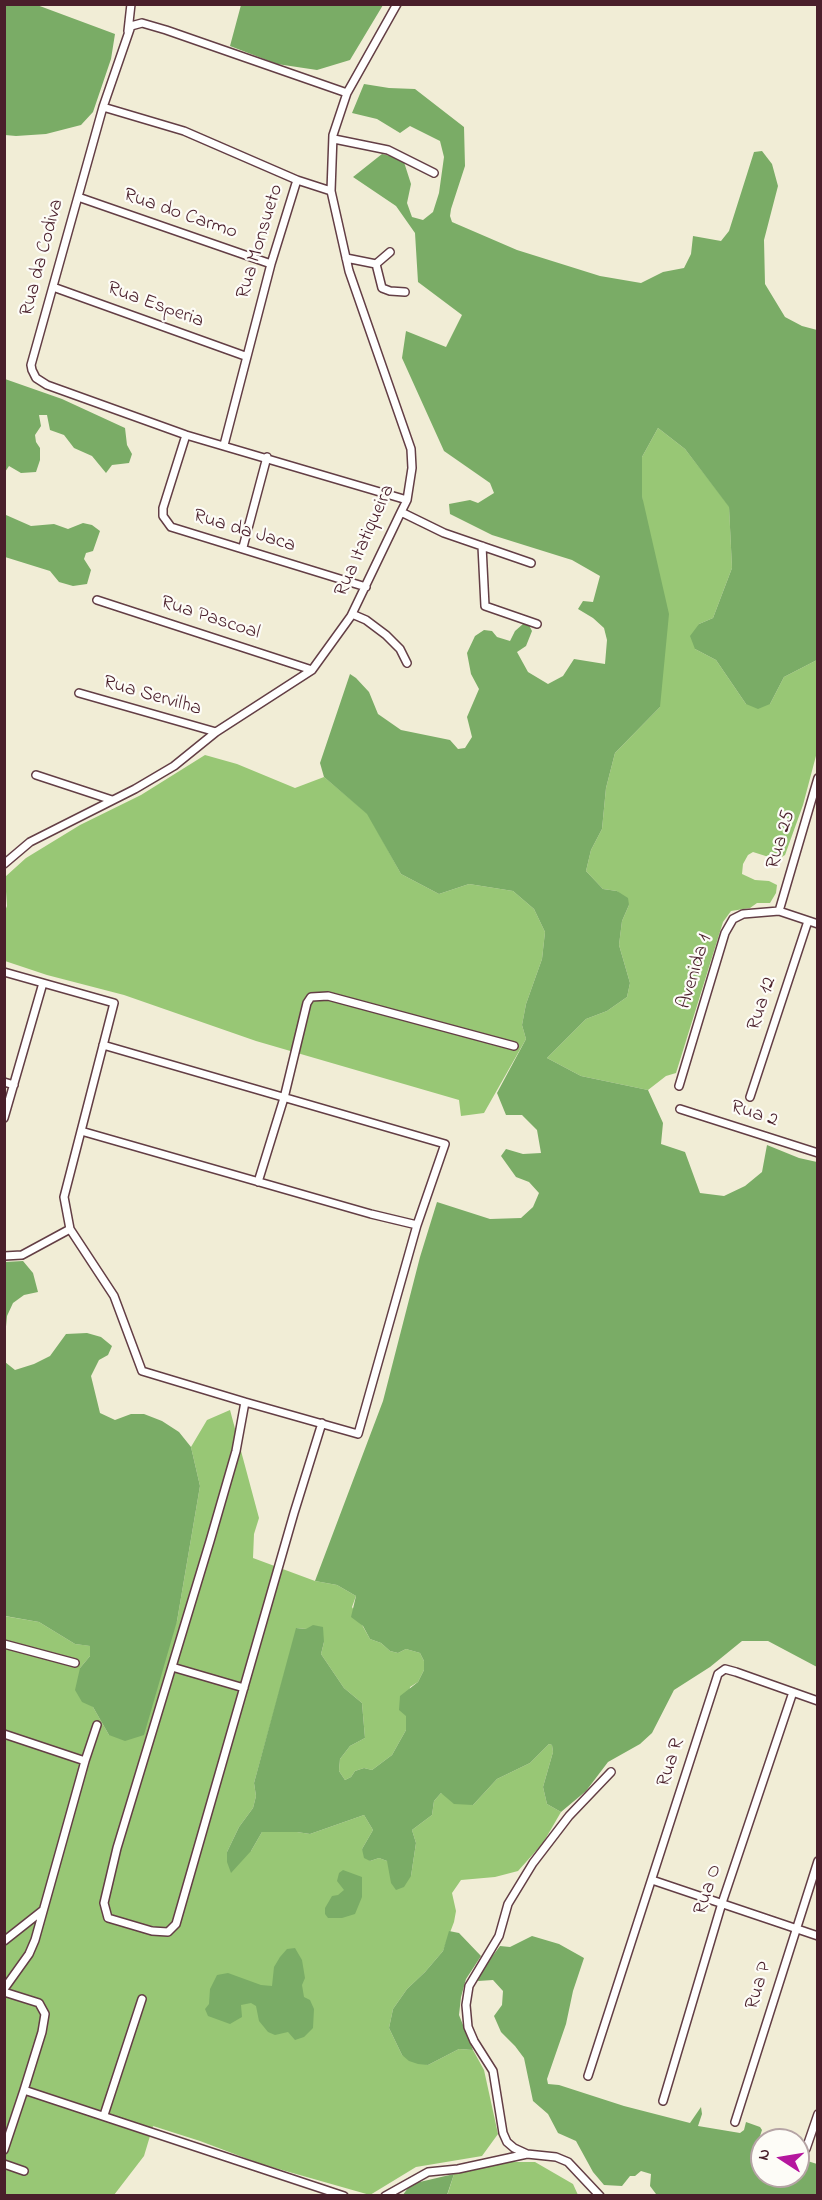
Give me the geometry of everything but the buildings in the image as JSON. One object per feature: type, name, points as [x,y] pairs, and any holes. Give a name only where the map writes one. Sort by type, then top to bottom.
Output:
[{"type":"street","name":"Rua da Codiva","points":[[131,4],[128,33],[103,107],[31,365],[36,378],[47,386],[186,435],[407,500]]},
{"type":"street","name":"Rua Itatiqueira","points":[[4,864],[30,842],[174,766],[216,732],[312,670],[352,614],[407,500],[412,468],[411,449],[346,258],[331,191],[334,139],[347,93],[397,4]]},
{"type":"street","points":[[128,33],[132,26],[142,22],[347,93]]},
{"type":"street","name":"Rua Monsueto","points":[[103,107],[184,131],[297,180],[245,356],[224,445]]},
{"type":"street","points":[[334,139],[388,150],[434,172]]},
{"type":"street","points":[[297,180],[331,191]]},
{"type":"street","name":"Rua do Carmo","points":[[78,196],[271,264]]},
{"type":"street","points":[[376,264],[390,252]]},
{"type":"street","points":[[346,258],[376,264]]},
{"type":"street","points":[[376,264],[382,288],[405,292]]},
{"type":"street","name":"Rua Esperia","points":[[53,287],[245,356]]},
{"type":"street","name":"Rua da Jaca","points":[[186,435],[163,508],[166,522],[188,532],[243,547],[366,587]]},
{"type":"street","points":[[243,547],[267,458]]},
{"type":"street","points":[[401,512],[444,533],[531,562]]},
{"type":"street","points":[[482,546],[485,606],[537,624]]},
{"type":"street","name":"Rua Pascoal","points":[[97,600],[312,670]]},
{"type":"street","points":[[352,614],[366,620],[386,635],[400,649],[407,663]]},
{"type":"street","name":"Rua Servilha","points":[[79,693],[216,732]]},
{"type":"street","points":[[36,775],[112,800]]},
{"type":"street","name":"Rua 25","points":[[779,911],[818,778]]},
{"type":"street","name":"Avenida 1","points":[[679,1086],[725,933],[733,919],[743,914],[779,911],[818,924]]},
{"type":"street","name":"Rua 12","points":[[750,1097],[808,921]]},
{"type":"street","points":[[4,972],[114,1003],[103,1045],[64,1197],[70,1229],[114,1296],[142,1371],[358,1434],[417,1225],[445,1144],[103,1045]]},
{"type":"street","points":[[4,1118],[43,983]]},
{"type":"street","points":[[258,1182],[284,1098],[307,1003],[311,997],[341,1000],[514,1046]]},
{"type":"street","points":[[4,1082],[14,1085]]},
{"type":"street","name":"Rua 2","points":[[680,1109],[818,1153]]},
{"type":"street","points":[[81,1131],[417,1225]]},
{"type":"street","points":[[4,1257],[22,1255],[70,1229]]},
{"type":"street","points":[[245,1402],[236,1451],[117,1848],[104,1903],[108,1917],[136,1927],[168,1932],[176,1924],[322,1423]]},
{"type":"street","points":[[4,1644],[75,1663]]},
{"type":"street","points":[[172,1667],[244,1688]]},
{"type":"street","name":"Rua R","points":[[652,1880],[716,1678],[723,1670],[736,1672],[793,1692]]},
{"type":"street","points":[[793,1692],[818,1701]]},
{"type":"street","name":"Rua O","points":[[663,2101],[722,1903],[793,1692]]},
{"type":"street","points":[[4,2150],[42,2032],[45,2014],[39,2003],[4,1990],[29,1954],[35,1940],[97,1725]]},
{"type":"street","points":[[4,1734],[85,1761]]},
{"type":"street","points":[[527,2154],[507,2142],[503,2133],[493,2071],[468,2027],[466,2005],[469,1986],[499,1936],[508,1904],[533,1863],[569,1816],[611,1772]]},
{"type":"street","name":"Rua P","points":[[735,2122],[818,1861]]},
{"type":"street","points":[[588,2076],[652,1880],[818,1935]]},
{"type":"street","points":[[4,1941],[44,1909]]},
{"type":"street","points":[[104,2115],[142,1999]]},
{"type":"street","points":[[24,2090],[344,2196]]},
{"type":"street","points":[[810,2137],[818,2114]]},
{"type":"street","points":[[385,2196],[428,2172],[458,2169],[527,2154],[556,2157],[568,2162],[600,2196]]},
{"type":"street","points":[[4,2164],[24,2171]]},
{"type":"green space","points":[[5,4],[37,5],[115,34],[111,59],[93,112],[81,125],[46,134],[5,135]]},
{"type":"green space","points":[[241,4],[383,5],[350,60],[317,70],[277,64],[230,46]]},
{"type":"green space","points":[[364,84],[415,89],[464,127],[465,166],[451,209],[452,222],[517,250],[600,276],[641,283],[663,272],[684,268],[691,254],[693,236],[721,241],[729,231],[754,152],[762,151],[772,164],[778,186],[764,240],[765,284],[785,317],[802,326],[817,330],[817,660],[784,677],[770,704],[758,709],[746,704],[716,660],[695,649],[690,636],[699,624],[713,618],[732,568],[729,507],[685,449],[658,428],[642,457],[642,496],[669,614],[660,707],[615,753],[606,788],[602,829],[591,850],[586,871],[603,889],[617,891],[628,898],[629,905],[622,921],[619,945],[630,983],[627,997],[607,1011],[586,1019],[547,1058],[581,1076],[648,1090],[663,1123],[661,1144],[685,1152],[700,1193],[724,1196],[745,1186],[762,1172],[767,1145],[799,1158],[817,1162],[817,1667],[768,1641],[742,1641],[710,1667],[674,1690],[652,1733],[640,1744],[608,1762],[586,1791],[561,1812],[547,1804],[543,1787],[553,1752],[552,1745],[549,1744],[530,1763],[497,1779],[473,1805],[454,1804],[441,1793],[434,1801],[432,1815],[412,1830],[416,1843],[411,1876],[404,1887],[396,1890],[391,1883],[387,1861],[379,1858],[370,1861],[364,1858],[362,1849],[373,1830],[364,1815],[310,1834],[262,1832],[251,1851],[231,1873],[227,1862],[227,1852],[239,1827],[253,1808],[256,1796],[254,1783],[296,1628],[306,1629],[313,1625],[323,1627],[324,1642],[321,1654],[344,1688],[362,1703],[365,1738],[350,1746],[340,1759],[339,1771],[345,1780],[355,1771],[364,1768],[372,1770],[392,1755],[406,1730],[406,1716],[399,1710],[400,1696],[418,1682],[424,1670],[424,1661],[420,1653],[406,1649],[398,1653],[390,1651],[381,1643],[370,1639],[363,1626],[351,1617],[356,1596],[337,1585],[315,1581],[383,1401],[420,1257],[437,1202],[490,1219],[521,1218],[533,1207],[539,1193],[529,1182],[516,1177],[501,1156],[506,1149],[523,1154],[541,1153],[537,1130],[522,1115],[506,1115],[497,1093],[526,1039],[522,1025],[526,1004],[542,959],[545,932],[534,909],[513,891],[469,884],[439,894],[401,874],[367,814],[324,777],[320,763],[350,674],[369,692],[378,714],[401,730],[450,740],[458,749],[465,748],[472,737],[467,717],[479,689],[471,674],[467,653],[475,636],[484,630],[492,631],[497,637],[510,641],[515,631],[523,624],[529,625],[532,631],[526,646],[517,652],[528,672],[548,684],[563,676],[574,659],[605,664],[607,640],[604,628],[578,609],[583,601],[593,602],[600,576],[572,560],[492,535],[450,514],[449,504],[470,500],[478,503],[494,493],[490,483],[444,451],[402,358],[406,331],[446,347],[462,315],[418,282],[415,233],[396,206],[353,177],[382,154],[403,159],[411,184],[407,203],[412,217],[423,220],[433,212],[439,193],[444,157],[440,141],[410,126],[400,133],[377,119],[352,113]]},
{"type":"green space","points":[[5,379],[62,399],[125,428],[127,445],[132,454],[129,463],[112,465],[106,473],[92,456],[74,448],[64,435],[50,430],[47,415],[39,415],[41,426],[35,435],[40,448],[40,460],[36,472],[21,473],[9,466],[5,472]]},
{"type":"green space","points":[[658,428],[685,449],[729,506],[732,568],[713,618],[699,624],[695,649],[716,660],[746,704],[770,704],[784,677],[817,660],[817,752],[803,805],[785,855],[772,858],[753,852],[748,855],[743,864],[742,874],[755,880],[769,881],[777,885],[776,893],[770,903],[757,903],[750,908],[731,911],[723,922],[676,1073],[666,1076],[648,1090],[581,1076],[547,1058],[586,1019],[607,1011],[627,997],[630,983],[619,945],[622,921],[629,905],[617,891],[603,889],[586,871],[591,850],[602,829],[606,788],[615,753],[660,707],[642,496],[642,457]]},
{"type":"green space","points":[[5,512],[6,515],[31,526],[54,524],[68,529],[83,523],[92,525],[100,531],[93,551],[86,553],[84,559],[91,570],[87,584],[73,586],[59,582],[50,571],[5,557]]},
{"type":"green space","points":[[205,755],[237,764],[295,788],[324,777],[368,814],[401,874],[439,894],[469,884],[513,891],[534,909],[545,932],[542,959],[526,1004],[522,1025],[526,1039],[484,1113],[461,1116],[459,1100],[256,1041],[124,995],[47,975],[5,961],[5,911],[7,906],[5,877],[26,858],[80,825],[141,795]]},
{"type":"green space","points":[[23,1261],[33,1273],[38,1292],[24,1295],[13,1303],[7,1316],[5,1337],[5,1262]]},
{"type":"green space","points":[[87,1333],[101,1337],[112,1346],[108,1355],[99,1360],[91,1376],[100,1413],[115,1420],[131,1414],[144,1414],[162,1421],[179,1432],[191,1447],[200,1486],[177,1621],[144,1735],[125,1741],[109,1735],[93,1707],[82,1702],[75,1690],[80,1668],[90,1656],[90,1646],[75,1644],[39,1622],[5,1616],[5,1362],[15,1370],[34,1364],[50,1356],[66,1334]]},
{"type":"green space","points":[[230,1410],[259,1518],[254,1534],[253,1558],[315,1581],[337,1585],[356,1596],[352,1607],[370,1639],[381,1643],[390,1651],[398,1653],[406,1649],[420,1653],[424,1661],[424,1670],[418,1682],[410,1687],[406,1730],[392,1755],[372,1770],[364,1768],[355,1771],[345,1780],[339,1771],[340,1759],[350,1746],[365,1738],[362,1703],[344,1688],[321,1654],[324,1642],[306,1629],[297,1628],[254,1783],[256,1796],[253,1808],[239,1827],[227,1852],[251,1851],[262,1832],[310,1834],[364,1815],[373,1830],[362,1849],[370,1861],[379,1858],[411,1876],[416,1843],[412,1830],[432,1815],[434,1801],[441,1793],[473,1805],[497,1779],[530,1763],[549,1744],[552,1745],[553,1752],[543,1787],[547,1804],[561,1812],[543,1843],[518,1871],[495,1877],[461,1880],[452,1893],[456,1911],[443,1951],[407,1989],[393,2009],[389,2028],[402,2055],[428,2065],[459,2049],[473,2050],[484,2070],[498,2134],[482,2156],[416,2167],[370,2195],[261,2164],[153,2126],[144,2156],[114,2195],[5,2195],[4,1616],[39,1622],[75,1644],[91,1646],[90,1656],[80,1668],[93,1707],[109,1735],[177,1621],[200,1486],[191,1447],[207,1420]]},
{"type":"green space","points":[[343,1870],[362,1877],[362,1897],[355,1914],[342,1918],[328,1918],[325,1908],[332,1896],[344,1890],[337,1881],[339,1873]]},
{"type":"green space","points":[[449,1931],[459,1933],[481,1956],[466,1979],[459,2015],[473,2050],[459,2049],[428,2065],[418,2064],[402,2055],[389,2028],[393,2009],[407,1989],[443,1951]]},
{"type":"green space","points":[[532,1936],[559,1944],[584,1958],[573,1991],[566,2024],[547,2079],[548,2084],[559,2085],[624,2106],[690,2123],[701,2107],[702,2114],[698,2126],[740,2133],[744,2130],[746,2122],[760,2127],[750,2128],[750,2188],[810,2188],[810,2162],[817,2164],[817,2195],[662,2195],[656,2194],[650,2186],[651,2174],[641,2171],[635,2176],[630,2176],[622,2186],[604,2185],[593,2172],[576,2141],[558,2133],[548,2114],[533,2101],[524,2058],[501,2032],[494,2016],[502,2005],[503,1991],[493,1980],[478,1981],[479,1974],[500,1946],[510,1947]]},
{"type":"green space","points":[[295,1948],[302,1960],[305,1978],[302,1985],[304,1997],[310,2000],[314,2009],[313,2028],[304,2037],[295,2040],[288,2032],[275,2035],[268,2032],[259,2021],[256,2006],[251,2003],[241,2005],[242,2017],[230,2024],[208,2016],[205,2009],[209,2004],[210,1989],[217,1975],[228,1973],[261,1985],[272,1986],[274,1967],[280,1957],[287,1949]]},
{"type":"green space","points":[[502,2162],[535,2162],[573,2184],[578,2195],[447,2196],[454,2174]]},
{"type":"green space","points":[[454,2174],[447,2195],[402,2196],[411,2184]]}]
